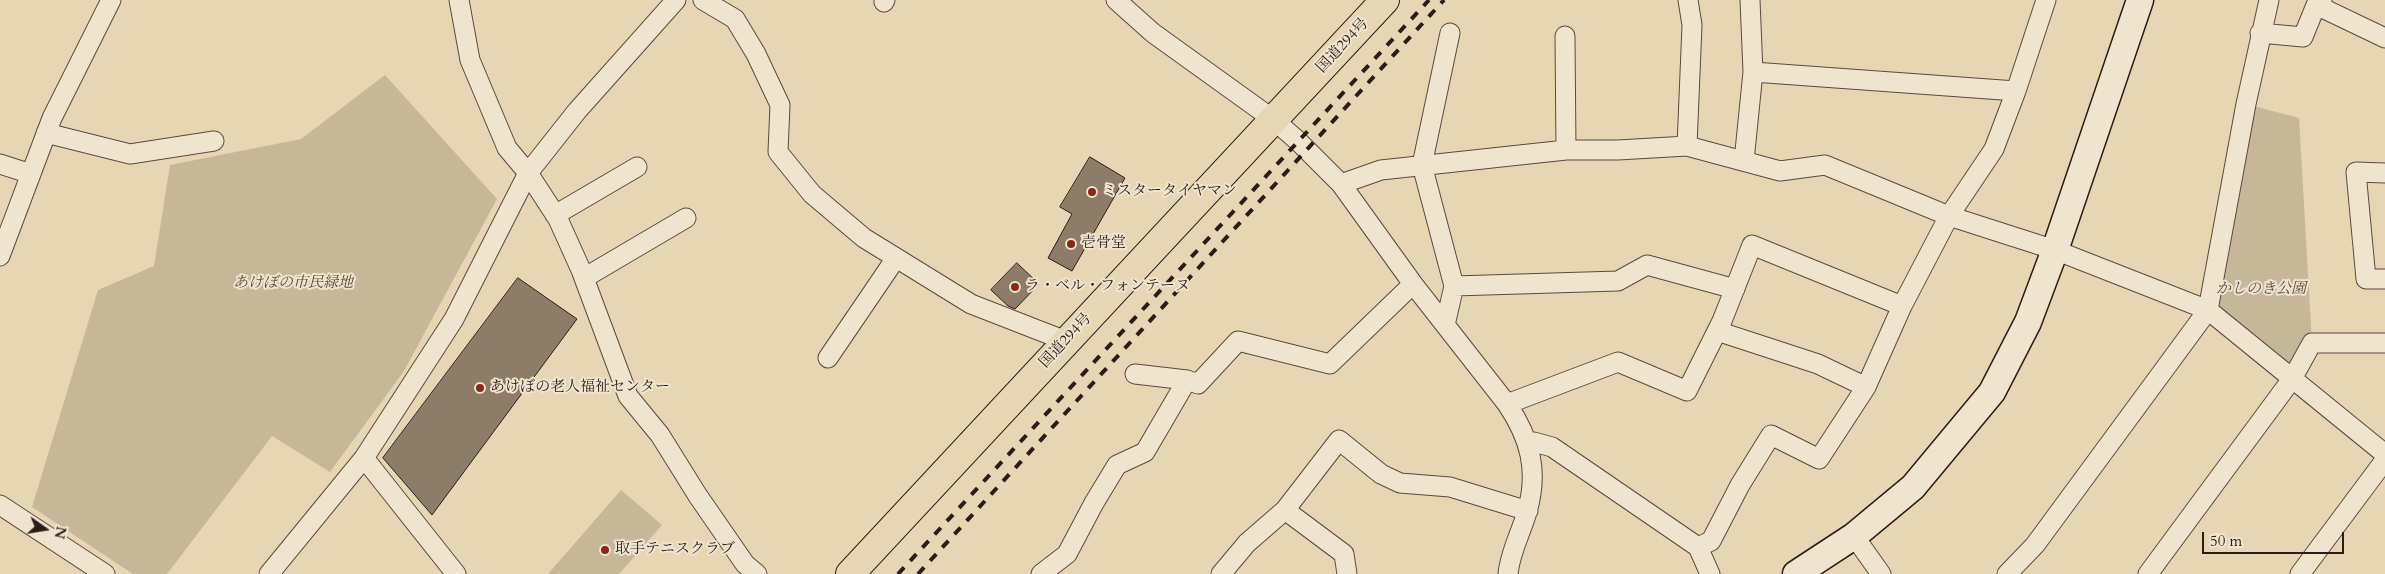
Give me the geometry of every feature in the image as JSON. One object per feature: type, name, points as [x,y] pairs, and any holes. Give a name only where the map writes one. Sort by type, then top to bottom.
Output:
[{"type":"highway","name":"国道294号","points":[[850,574],[1385,0]]},
{"type":"street","points":[[0,256],[46,134],[111,0]]},
{"type":"street","points":[[460,0],[470,60],[507,148],[528,173],[555,215],[584,278],[628,396],[660,435],[698,496],[745,564],[757,574]]},
{"type":"street","points":[[269,574],[364,458],[454,319],[528,173],[577,111],[676,0]]},
{"type":"street","points":[[703,0],[735,19],[756,54],[780,105],[778,152],[812,194],[864,238],[970,304],[1066,341]]},
{"type":"street","points":[[1116,0],[1153,33],[1274,120],[1341,184],[1413,284],[1507,404],[1518,421],[1533,463],[1528,511],[1510,556],[1508,574]]},
{"type":"street","points":[[1687,146],[1692,25],[1688,0]]},
{"type":"street","points":[[1744,161],[1753,72],[1750,0]]},
{"type":"street","points":[[1698,547],[1711,541],[1740,486],[1771,435],[1818,459],[1866,387],[1902,306],[1949,216],[1994,149],[2016,91],[2046,0]]},
{"type":"street","points":[[1796,574],[1854,536],[1913,487],[1992,392],[2028,322],[2055,250],[2140,0]]},
{"type":"street","points":[[2007,574],[2035,545],[2208,310],[2260,34],[2269,0]]},
{"type":"street","points":[[2260,34],[2303,37],[2319,2],[2385,38]]},
{"type":"street","points":[[1446,325],[1454,286],[1422,165],[1450,33]]},
{"type":"street","points":[[1565,36],[1566,150]]},
{"type":"street","points":[[1753,72],[2016,91]]},
{"type":"street","points":[[46,134],[130,154],[214,141]]},
{"type":"street","points":[[1341,184],[1381,170],[1566,150],[1618,150],[1687,146],[1780,171],[1824,165],[1949,216],[2055,250],[2208,310],[2385,454]]},
{"type":"street","points":[[0,164],[31,174]]},
{"type":"street","points":[[555,215],[637,167]]},
{"type":"street","points":[[2385,174],[2356,172],[2366,278],[2385,279]]},
{"type":"street","points":[[584,278],[686,218]]},
{"type":"street","points":[[1507,404],[1618,362],[1687,391],[1717,330],[1752,245],[1902,306]]},
{"type":"street","points":[[828,358],[896,258]]},
{"type":"street","points":[[1454,286],[1618,281],[1647,265],[1735,289]]},
{"type":"street","points":[[1135,374],[1187,380],[1198,384],[1238,341],[1330,364],[1413,284]]},
{"type":"street","points":[[1717,330],[1818,364],[1866,387]]},
{"type":"street","points":[[2148,574],[2292,379],[2312,343],[2385,343]]},
{"type":"street","points":[[1041,574],[1067,554],[1117,465],[1145,452],[1187,380]]},
{"type":"street","points":[[1221,574],[1247,543],[1285,510],[1339,440],[1381,474],[1400,484],[1450,487],[1528,511]]},
{"type":"street","points":[[1527,443],[1534,442],[1552,447],[1698,547],[1710,574]]},
{"type":"street","points":[[364,458],[456,574]]},
{"type":"street","points":[[2300,574],[2385,460]]},
{"type":"street","points":[[0,505],[105,574]]},
{"type":"street","points":[[1285,510],[1344,554],[1347,574]]},
{"type":"street","points":[[1854,536],[1881,574]]},
{"type":"green space","name":"あけぼの市民緑地","points":[[385,75],[497,199],[404,371],[330,472],[272,436],[167,574],[133,574],[32,507],[98,290],[154,266],[170,165],[301,139]]},
{"type":"green space","name":"かしのき公園","points":[[2246,104],[2299,118],[2312,343],[2292,379],[2208,310]]},
{"type":"green space","name":"取手テニスクラブ","points":[[621,490],[662,525],[619,574],[548,574]]},
{"type":"building","name":"ミスタータイヤマン","points":[[1090,157],[1125,178],[1072,271],[1048,258],[1072,214],[1060,207]]},
{"type":"building","name":"ラ・ベル・フォンテーヌ","points":[[1017,263],[1039,284],[1015,309],[1008,306],[991,290]]},
{"type":"building","name":"あけぼの老人福祉センター","points":[[518,278],[577,319],[432,515],[383,458]]},
{"type":"railway","points":[[898,574],[1429,0]]},
{"type":"railway","points":[[918,574],[1444,0]]},
{"type":"place","name":"ミスタータイヤマン","points":[[1092,192]]},
{"type":"place","name":"壱骨堂","points":[[1071,244]]},
{"type":"place","name":"ラ・ベル・フォンテーヌ","points":[[1015,287]]},
{"type":"place","name":"あけぼの老人福祉センター","points":[[480,388]]},
{"type":"place","name":"取手テニスクラブ","points":[[605,550]]}]
